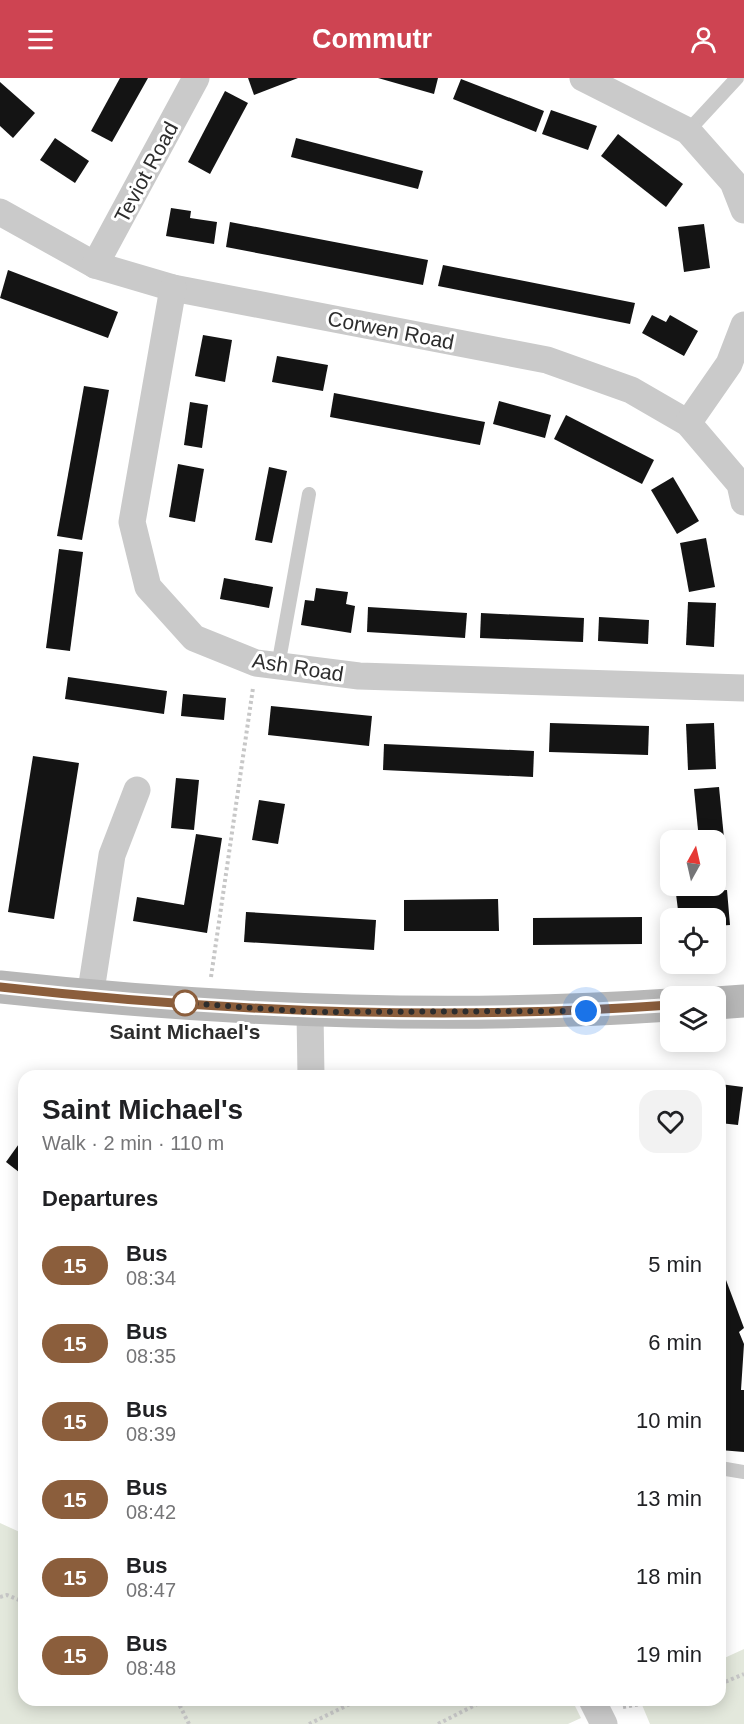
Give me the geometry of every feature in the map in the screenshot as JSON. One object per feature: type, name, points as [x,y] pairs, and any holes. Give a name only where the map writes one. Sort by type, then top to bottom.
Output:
[{"type":"street","name":"Teviot Road","points":[[95,266],[196,78]]},
{"type":"street","points":[[583,78],[688,131],[733,182],[744,210]]},
{"type":"street","name":"Corwen Road","points":[[3,221],[95,266],[173,288],[547,360],[631,390],[688,423],[740,484],[744,502]]},
{"type":"street","name":"Ash Road","points":[[173,288],[132,522],[148,587],[194,638],[267,665],[358,676],[744,688]]},
{"type":"street","points":[[688,423],[729,364],[744,325]]},
{"type":"street","points":[[90,997],[112,855],[137,790]]},
{"type":"street","points":[[0,987],[90,997],[310,1012],[502,1013],[660,1005]]},
{"type":"street","points":[[726,1002],[744,1001]]},
{"type":"street","points":[[310,1012],[311,1070]]},
{"type":"lane","points":[[688,131],[737,78]]},
{"type":"lane","points":[[267,665],[309,494]]},
{"type":"lane","points":[[726,1469],[744,1472]]},
{"type":"path","points":[[207,1005],[267,665]]},
{"type":"path","points":[[0,1597],[7,1595],[18,1600]]},
{"type":"path","points":[[726,1682],[744,1674]]},
{"type":"path","points":[[180,1706],[189,1724]]},
{"type":"path","points":[[309,1724],[346,1706]]},
{"type":"path","points":[[438,1724],[473,1706]]},
{"type":"path","points":[[598,1712],[632,1706]]},
{"type":"shaded area","points":[[0,1523],[18,1531],[18,1706],[575,1706],[581,1718],[568,1724],[0,1724]]},
{"type":"shaded area","points":[[744,1649],[744,1724],[650,1724],[642,1706],[726,1706],[726,1657]]},
{"type":"building","points":[[120,78],[148,78],[112,142],[91,131]]},
{"type":"building","points":[[248,78],[298,78],[254,95]]},
{"type":"building","points":[[378,78],[438,78],[434,94]]},
{"type":"building","points":[[461,79],[544,111],[536,132],[453,99]]},
{"type":"building","points":[[0,82],[35,113],[13,138],[0,126]]},
{"type":"building","points":[[225,91],[248,103],[210,174],[188,162]]},
{"type":"building","points":[[551,110],[597,126],[588,150],[542,134]]},
{"type":"building","points":[[618,134],[683,184],[666,207],[601,156]]},
{"type":"building","points":[[55,138],[89,161],[75,183],[40,160]]},
{"type":"building","points":[[296,138],[423,171],[418,189],[291,157]]},
{"type":"building","points":[[171,208],[191,211],[190,218],[217,222],[214,244],[166,236]]},
{"type":"building","points":[[230,222],[428,260],[423,285],[226,247]]},
{"type":"building","points":[[704,224],[710,268],[684,272],[678,227]]},
{"type":"building","points":[[443,265],[635,303],[630,324],[438,286]]},
{"type":"building","points":[[8,270],[118,312],[108,338],[0,298]]},
{"type":"building","points":[[652,315],[666,322],[670,315],[698,331],[684,356],[642,333]]},
{"type":"building","points":[[203,335],[232,340],[225,382],[195,376]]},
{"type":"building","points":[[277,356],[328,365],[323,391],[272,382]]},
{"type":"building","points":[[84,386],[109,390],[82,540],[57,536]]},
{"type":"building","points":[[334,393],[485,422],[480,445],[330,417]]},
{"type":"building","points":[[499,401],[551,415],[545,438],[493,424]]},
{"type":"building","points":[[190,402],[208,405],[202,448],[184,445]]},
{"type":"building","points":[[566,415],[654,460],[642,484],[554,439]]},
{"type":"building","points":[[178,464],[204,469],[195,522],[169,517]]},
{"type":"building","points":[[269,467],[287,471],[272,543],[255,540]]},
{"type":"building","points":[[673,477],[699,521],[677,534],[651,490]]},
{"type":"building","points":[[706,538],[715,587],[689,592],[680,543]]},
{"type":"building","points":[[59,549],[83,552],[70,651],[46,648]]},
{"type":"building","points":[[224,578],[273,587],[269,608],[220,599]]},
{"type":"building","points":[[316,588],[348,592],[346,604],[355,606],[351,633],[301,625],[305,600],[314,601]]},
{"type":"building","points":[[688,602],[716,603],[714,647],[686,645]]},
{"type":"building","points":[[368,607],[467,613],[465,638],[367,632]]},
{"type":"building","points":[[481,613],[584,618],[583,642],[480,638]]},
{"type":"building","points":[[599,617],[649,620],[648,644],[598,641]]},
{"type":"building","points":[[68,677],[167,691],[164,714],[65,699]]},
{"type":"building","points":[[183,694],[226,698],[224,720],[181,716]]},
{"type":"building","points":[[271,706],[372,716],[369,746],[268,735]]},
{"type":"building","points":[[550,723],[649,726],[648,755],[549,752]]},
{"type":"building","points":[[714,723],[716,769],[688,770],[686,724]]},
{"type":"building","points":[[384,744],[534,751],[533,777],[383,770]]},
{"type":"building","points":[[33,756],[79,763],[54,919],[8,912]]},
{"type":"building","points":[[176,778],[199,780],[194,830],[171,828]]},
{"type":"building","points":[[719,787],[723,830],[698,830],[694,789]]},
{"type":"building","points":[[259,800],[285,804],[278,844],[252,840]]},
{"type":"building","points":[[196,834],[222,838],[207,933],[133,921],[137,897],[184,905]]},
{"type":"building","points":[[726,890],[730,925],[726,925],[726,908],[678,908],[676,896],[726,896]]},
{"type":"building","points":[[498,899],[499,931],[404,931],[404,900]]},
{"type":"building","points":[[246,912],[376,920],[374,950],[244,942]]},
{"type":"building","points":[[642,917],[642,944],[533,945],[533,918]]},
{"type":"building","points":[[726,1085],[743,1087],[738,1125],[726,1124]]},
{"type":"building","points":[[18,1145],[18,1171],[6,1162]]},
{"type":"building","points":[[726,1280],[744,1328],[739,1332],[744,1344],[741,1390],[744,1390],[744,1452],[726,1450]]},
{"type":"bus line","name":"15","points":[[0,987],[90,997],[310,1012],[502,1013],[586,1011],[660,1006]]},
{"type":"place","name":"Saint Michael's","points":[[185,1003]]},
{"type":"route","points":[[185,1003],[310,1012],[586,1011]]}]
